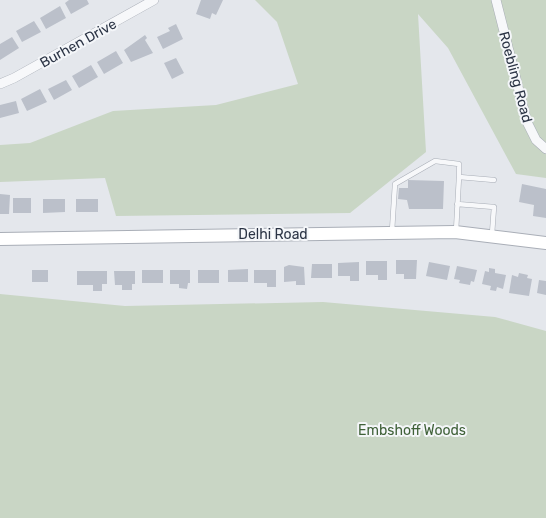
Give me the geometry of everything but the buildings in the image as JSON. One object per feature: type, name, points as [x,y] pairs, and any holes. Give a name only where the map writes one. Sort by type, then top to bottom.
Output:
[{"type":"street","name":"Burhen Drive","points":[[0,84],[154,0]]},
{"type":"street","name":"Roebling Road","points":[[496,0],[527,122],[536,140],[546,149]]},
{"type":"street","name":"Delhi Road","points":[[0,239],[298,233],[392,235],[456,232],[546,243]]},
{"type":"lane","points":[[392,235],[395,184],[435,161],[459,164],[456,232]]},
{"type":"lane","points":[[459,177],[494,180]]},
{"type":"lane","points":[[457,204],[494,207],[492,236]]},
{"type":"green space","points":[[255,0],[546,0],[546,178],[516,174],[448,48],[418,14],[426,152],[350,213],[116,216],[105,178],[0,182],[0,145],[30,143],[113,111],[216,105],[298,84],[277,22]]},
{"type":"green space","name":"Embshoff Woods","points":[[0,294],[125,306],[323,302],[495,317],[546,331],[546,518],[0,518]]}]
